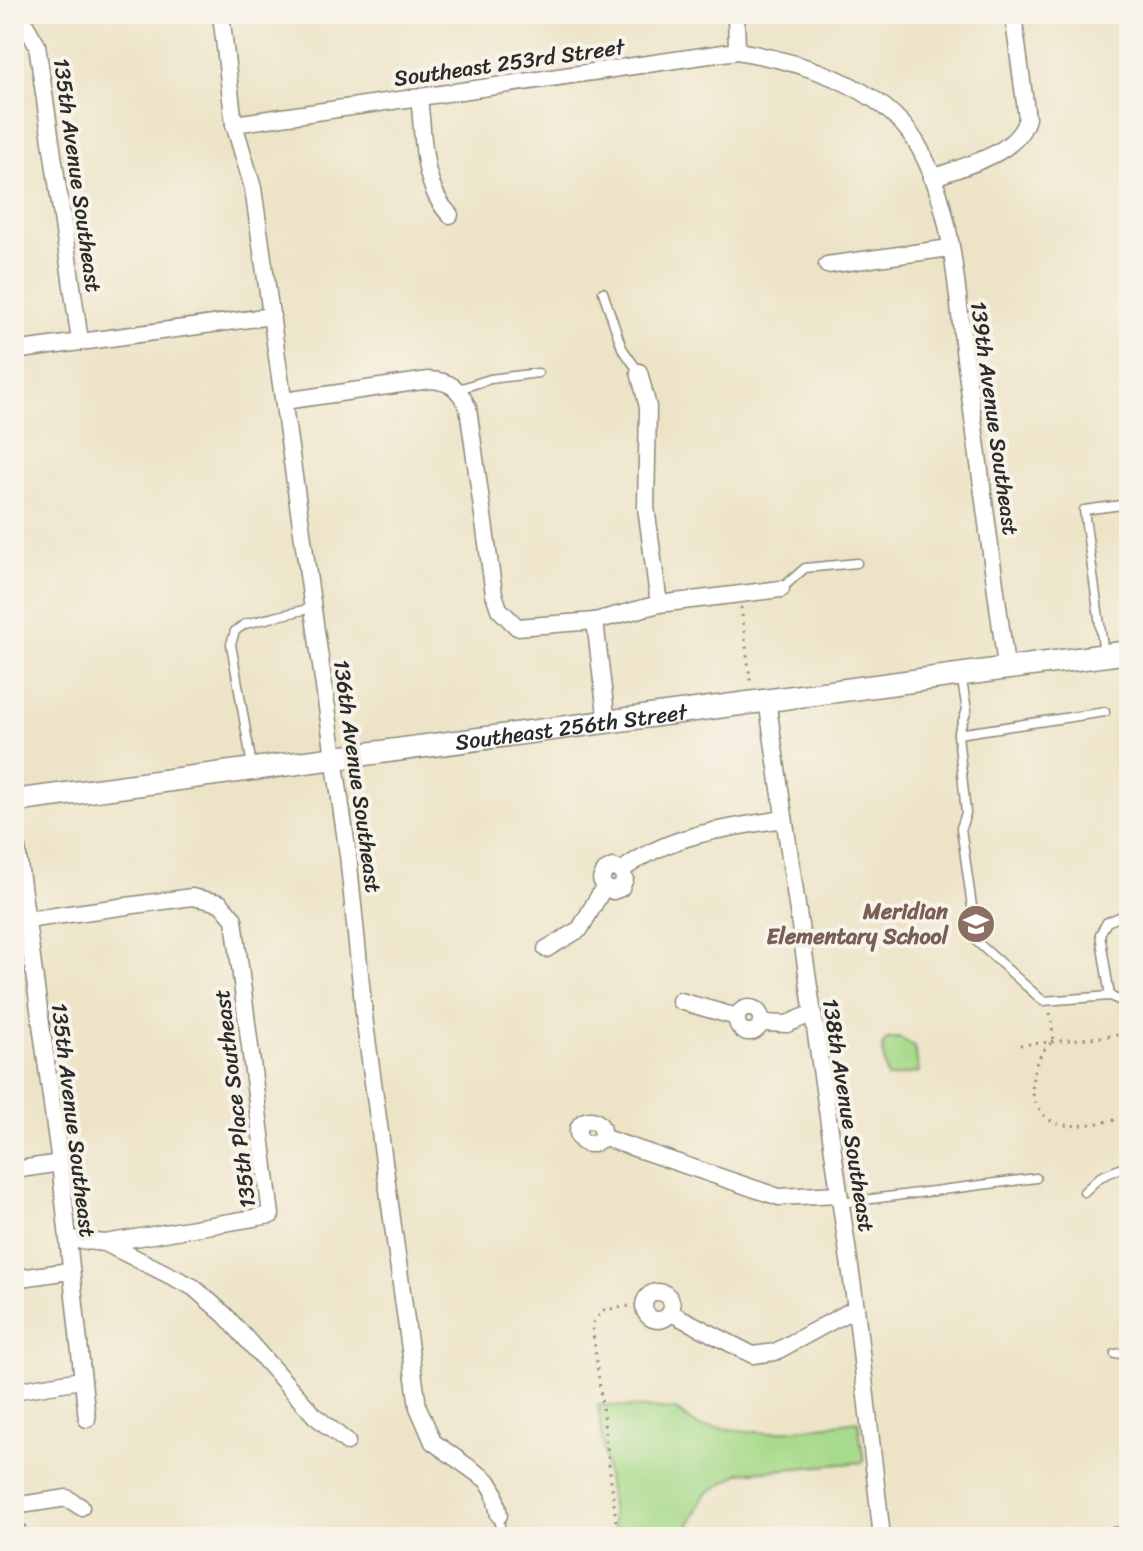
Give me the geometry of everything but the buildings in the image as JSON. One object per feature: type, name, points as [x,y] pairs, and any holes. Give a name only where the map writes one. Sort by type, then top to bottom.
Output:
[{"type":"main road","name":"Southeast 256th Street","points":[[14,801],[607,723],[1006,666],[1129,652]]},
{"type":"street","name":"136th Avenue Southeast","points":[[221,14],[234,124],[253,188],[335,760],[365,1024],[418,1407],[433,1442],[488,1481],[494,1491],[499,1515]]},
{"type":"street","points":[[736,14],[737,51]]},
{"type":"street","points":[[932,178],[1012,145],[1023,134],[1027,118],[1013,14]]},
{"type":"street","name":"135th Avenue Southeast","points":[[16,22],[33,34],[37,45],[80,341]]},
{"type":"street","name":"Southeast 253rd Street","points":[[234,124],[737,51],[797,65],[851,86],[892,114],[915,141],[932,178]]},
{"type":"street","points":[[419,98],[429,175],[434,193],[450,215]]},
{"type":"street","name":"139th Avenue Southeast","points":[[932,178],[950,248],[1006,666]]},
{"type":"street","points":[[827,265],[950,248]]},
{"type":"street","points":[[14,351],[272,316]]},
{"type":"street","points":[[639,372],[648,407],[646,507],[659,604]]},
{"type":"street","points":[[284,401],[429,380],[443,381],[459,389],[468,408],[494,594],[508,620],[528,629],[595,621],[659,604],[781,589]]},
{"type":"street","points":[[595,621],[607,723]]},
{"type":"street","name":"138th Avenue Southeast","points":[[760,701],[784,819],[856,1308],[882,1537]]},
{"type":"street","points":[[546,949],[580,929],[604,887],[613,891],[621,888],[625,879],[621,871],[640,857],[674,840],[784,819]]},
{"type":"street","name":"135th Avenue Southeast","points":[[14,827],[60,1163],[87,1419]]},
{"type":"street","name":"135th Place Southeast","points":[[26,920],[192,897],[207,898],[228,909],[234,919],[271,1215],[105,1243]]},
{"type":"street","points":[[680,1001],[737,1017],[743,1009],[752,1008],[760,1014],[761,1023],[787,1024],[811,1014]]},
{"type":"street","points":[[602,1137],[779,1197],[839,1198]]},
{"type":"street","points":[[14,1170],[60,1163]]},
{"type":"street","points":[[69,1239],[105,1243],[193,1287],[211,1301],[315,1416],[347,1442]]},
{"type":"street","points":[[14,1279],[69,1271]]},
{"type":"street","points":[[644,1304],[650,1295],[660,1292],[672,1302],[671,1313],[753,1355],[775,1352],[856,1308]]},
{"type":"street","points":[[14,1391],[81,1380]]},
{"type":"street","points":[[14,1506],[67,1498],[81,1507]]},
{"type":"street","points":[[1108,1537],[1129,1534]]},
{"type":"lane","points":[[603,292],[622,348],[639,372]]},
{"type":"lane","points":[[459,389],[490,379],[538,373]]},
{"type":"lane","points":[[1104,655],[1084,510],[1129,504]]},
{"type":"lane","points":[[781,589],[805,568],[857,563]]},
{"type":"lane","points":[[252,771],[231,644],[235,631],[245,624],[313,607]]},
{"type":"lane","points":[[961,673],[967,710],[958,734],[966,813],[961,828],[977,942],[1043,1001],[1110,996],[1129,1005]]},
{"type":"lane","points":[[958,734],[1105,712]]},
{"type":"lane","points":[[1110,996],[1101,929],[1107,922],[1129,913]]},
{"type":"lane","points":[[1084,1192],[1100,1177],[1129,1165]]},
{"type":"lane","points":[[839,1198],[1036,1178]]},
{"type":"lane","points":[[1115,1354],[1129,1352]]},
{"type":"lane","points":[[499,1515],[501,1537]]},
{"type":"path","points":[[739,594],[760,701]]},
{"type":"path","points":[[1049,1001],[1054,1041]]},
{"type":"path","points":[[1020,1045],[1129,1034]]},
{"type":"path","points":[[1054,1041],[1040,1050],[1033,1064],[1033,1089],[1039,1109],[1053,1121],[1069,1125],[1129,1118]]},
{"type":"path","points":[[618,1537],[590,1334],[597,1314],[604,1310],[644,1304]]},
{"type":"path","points":[[14,1518],[41,1537]]},
{"type":"green space","points":[[899,1038],[914,1046],[919,1072],[887,1078],[882,1047],[887,1039]]},
{"type":"green space","points":[[598,1405],[676,1410],[698,1426],[767,1433],[858,1421],[864,1462],[740,1473],[706,1494],[690,1523],[690,1537],[615,1537]]},
{"type":"place","name":"Meridian Elementary School","points":[[976,924]]}]
